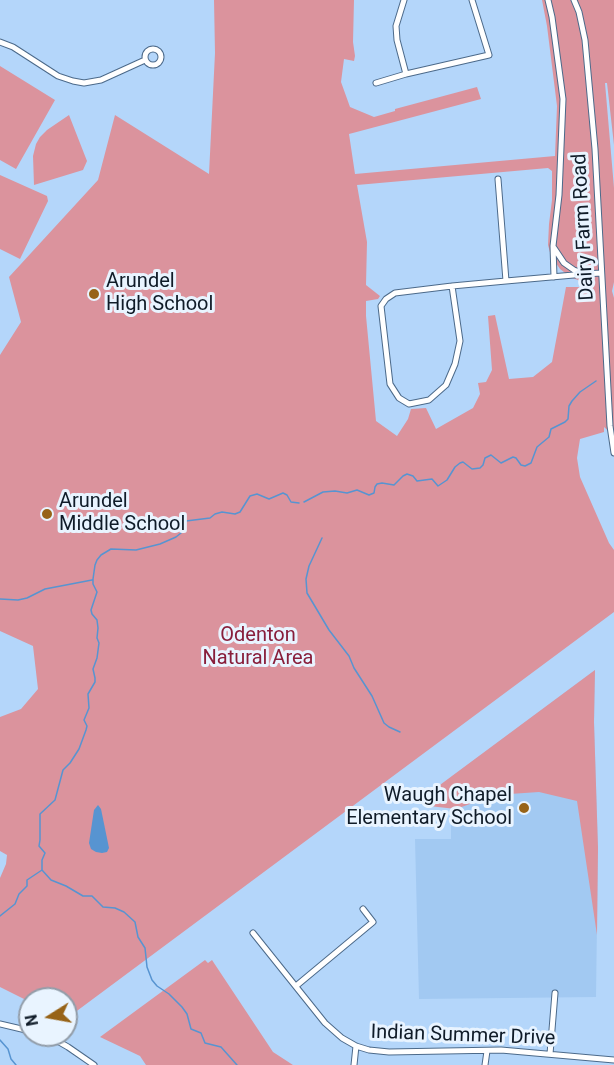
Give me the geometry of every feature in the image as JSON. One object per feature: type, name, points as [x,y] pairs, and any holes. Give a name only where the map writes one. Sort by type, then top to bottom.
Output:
[{"type":"street","points":[[404,0],[396,26],[397,40],[406,74]]},
{"type":"street","points":[[376,83],[489,55],[472,0]]},
{"type":"street","points":[[548,0],[563,99],[554,277]]},
{"type":"street","name":"Dairy Farm Road","points":[[574,0],[585,40],[595,148],[610,426],[614,453]]},
{"type":"street","points":[[0,42],[13,47],[58,76],[84,83],[101,80],[145,60]]},
{"type":"street","points":[[498,179],[506,281]]},
{"type":"street","points":[[554,246],[564,263],[585,274]]},
{"type":"street","points":[[452,286],[460,341],[454,364],[446,386],[429,400],[410,404],[399,398],[390,384],[381,306],[395,293],[452,286],[601,273]]},
{"type":"street","points":[[296,986],[373,922],[363,909]]},
{"type":"street","name":"Indian Summer Drive","points":[[253,933],[325,1023],[342,1038],[356,1046],[389,1052],[501,1050],[614,1060]]},
{"type":"street","points":[[550,1054],[555,993]]},
{"type":"street","points":[[0,1024],[18,1028]]},
{"type":"street","points":[[354,1065],[356,1046]]},
{"type":"street","points":[[68,1047],[94,1065]]},
{"type":"street","points":[[485,1065],[487,1051]]},
{"type":"street","points":[[585,1065],[586,1058]]},
{"type":"shaded area","name":"Waugh Chapel Elementary School","points":[[595,670],[594,722],[598,848],[596,997],[419,999],[415,839],[451,839],[451,777]]},
{"type":"shaded area","points":[[98,805],[101,809],[109,848],[107,852],[102,853],[91,849],[89,843],[94,810]]},
{"type":"green space","name":"Odenton Natural Area","points":[[214,0],[354,0],[355,56],[354,61],[344,59],[341,82],[350,107],[374,117],[395,111],[395,109],[477,87],[481,99],[349,134],[355,174],[555,156],[557,106],[542,0],[614,0],[614,145],[607,83],[605,83],[614,188],[614,282],[612,291],[614,298],[614,436],[604,427],[604,432],[580,439],[577,458],[580,477],[614,550],[614,612],[78,1010],[78,987],[18,987],[18,996],[0,987],[0,878],[7,855],[0,851],[0,717],[21,709],[38,689],[33,646],[0,631],[0,355],[21,322],[9,277],[98,180],[115,115],[209,174],[215,53]],"holes":[[[548,168],[552,171],[548,245],[551,256],[560,269],[578,280],[584,287],[566,287],[552,362],[533,377],[509,379],[495,315],[488,316],[492,370],[486,382],[478,383],[480,394],[473,408],[436,429],[426,408],[411,409],[408,419],[397,436],[376,421],[366,301],[378,299],[380,296],[366,285],[367,242],[357,185]]]},
{"type":"green space","points":[[0,66],[55,100],[16,169],[0,160]]},
{"type":"green space","points":[[69,115],[87,161],[83,170],[34,185],[33,156],[36,144],[47,130]]},
{"type":"green space","points":[[0,175],[47,196],[48,201],[20,259],[0,249]]},
{"type":"green space","points":[[595,670],[597,935],[577,801],[539,792],[495,795],[456,809],[429,806],[425,796]]},
{"type":"green space","points":[[205,960],[208,963],[212,960],[273,1052],[293,1065],[146,1065],[140,1056],[100,1037]]},
{"type":"waterway","points":[[304,502],[323,492],[347,493],[357,490],[369,495],[374,493],[377,484],[394,485],[407,474],[413,476],[417,481],[432,479],[438,486],[447,480],[460,463],[463,462],[472,469],[480,468],[485,458],[491,455],[501,463],[513,457],[525,466],[531,463],[537,447],[549,437],[551,429],[568,419],[569,406],[572,401],[596,381]]},
{"type":"waterway","points":[[0,916],[15,904],[19,894],[27,886],[27,880],[42,870],[45,853],[39,846],[40,814],[55,800],[63,770],[79,749],[86,730],[84,720],[89,708],[88,694],[95,682],[93,669],[99,643],[97,620],[91,610],[97,592],[93,584],[97,560],[111,549],[136,550],[176,537],[181,533],[183,523],[186,521],[210,518],[222,512],[235,514],[240,512],[250,496],[257,494],[269,499],[283,493],[291,502],[299,503]]},
{"type":"waterway","points":[[322,538],[309,566],[306,579],[307,593],[329,630],[349,656],[372,696],[384,723],[400,732]]},
{"type":"waterway","points":[[0,599],[18,600],[45,589],[92,580]]},
{"type":"waterway","points":[[42,870],[51,880],[83,896],[92,896],[103,907],[115,908],[124,912],[135,922],[138,937],[145,948],[147,967],[152,980],[182,1007],[187,1014],[191,1029],[201,1033],[205,1043],[221,1047],[237,1065]]},
{"type":"waterway","points":[[0,1040],[8,1049],[16,1065]]},
{"type":"place","name":"Arundel High School","points":[[94,294]]},
{"type":"place","name":"Arundel Middle School","points":[[47,514]]},
{"type":"place","name":"Waugh Chapel Elementary School","points":[[524,808]]}]
